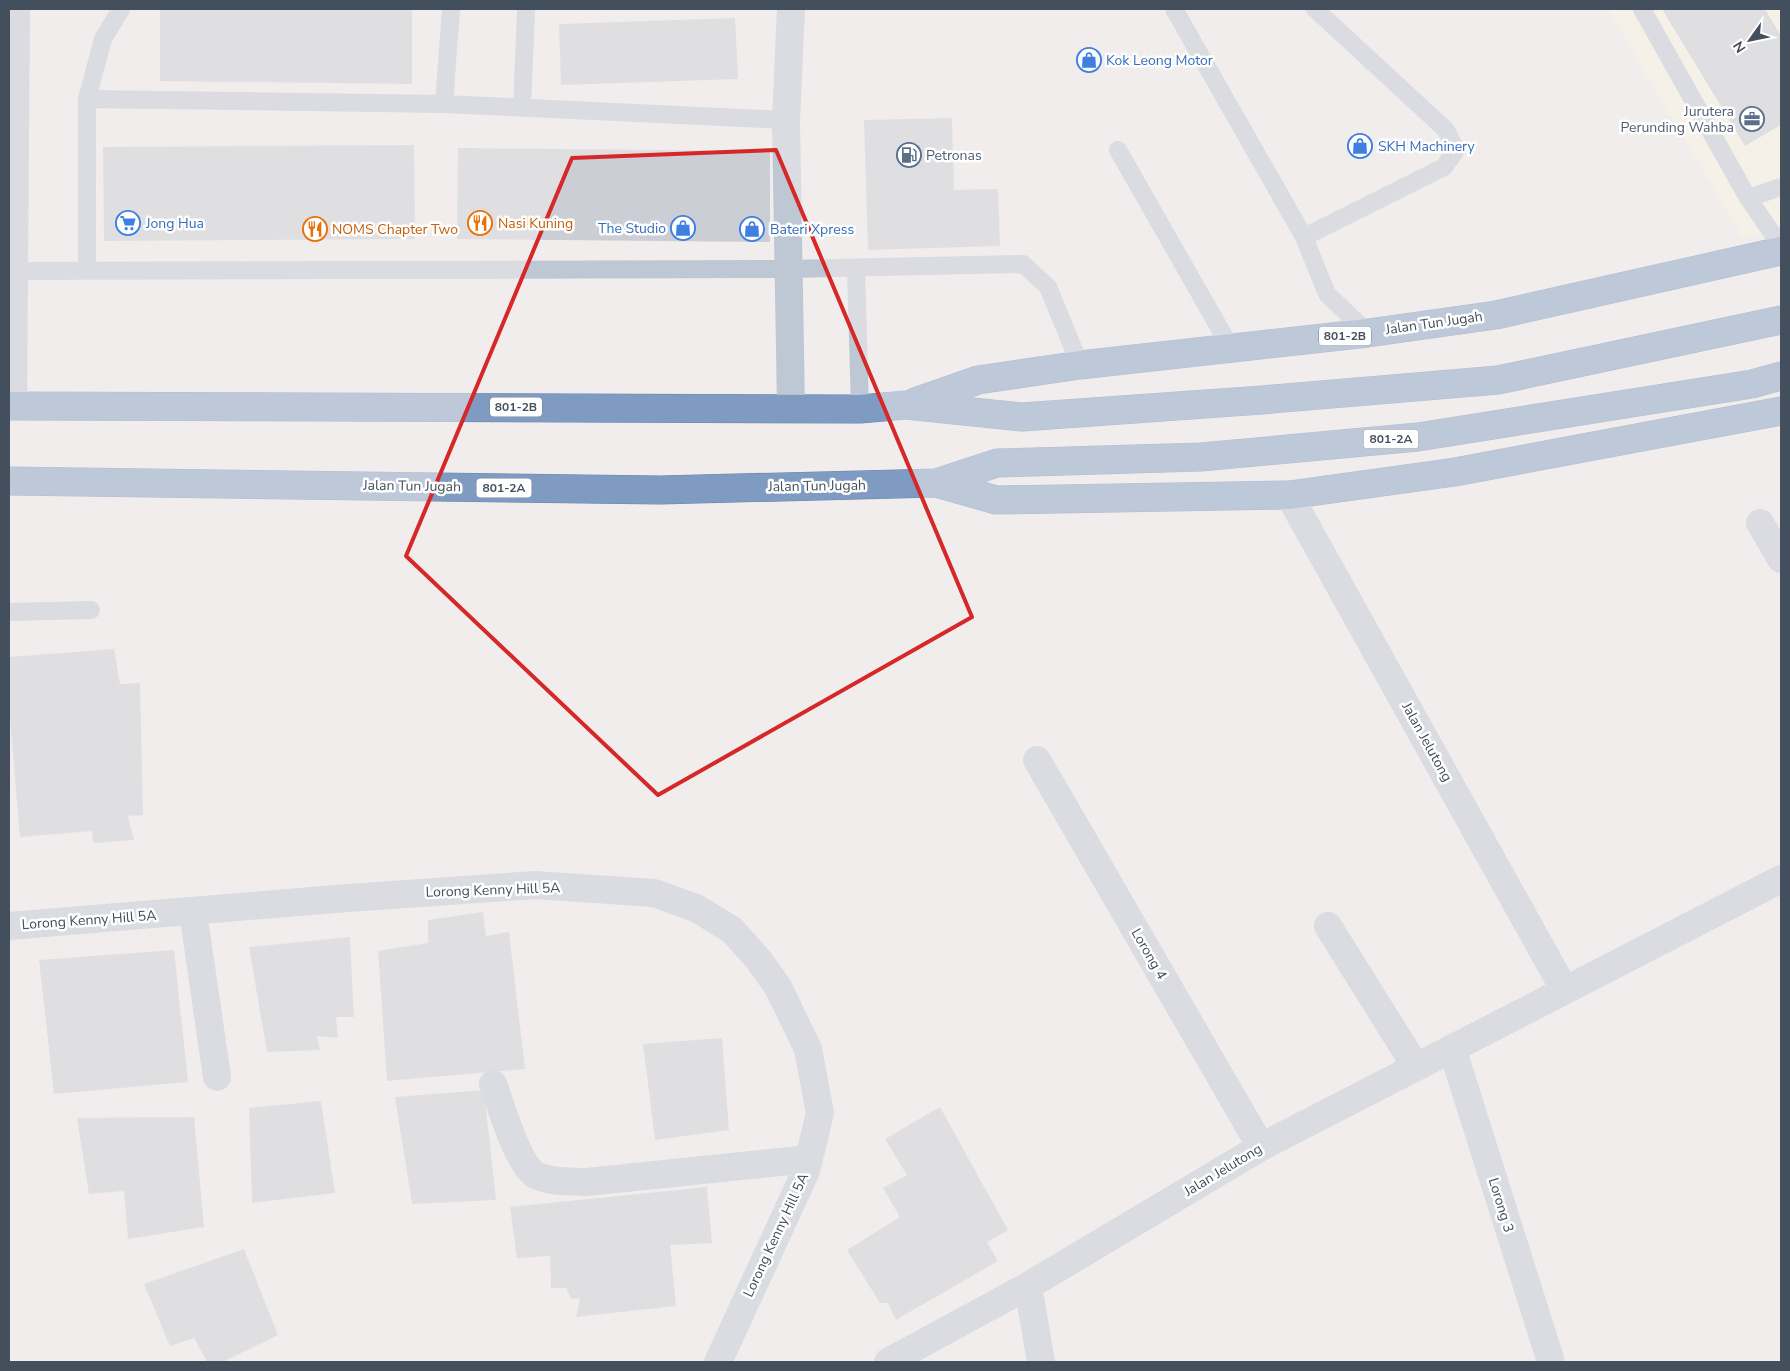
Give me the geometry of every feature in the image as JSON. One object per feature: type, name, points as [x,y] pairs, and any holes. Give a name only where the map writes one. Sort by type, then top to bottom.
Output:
[{"type":"highway","name":"Jalan Tun Jugah","points":[[906,405],[978,380],[1080,365],[1232,350],[1368,333],[1496,314],[1781,251]]},
{"type":"highway","name":"Jalan Tun Jugah","points":[[11,406],[860,409],[906,405],[1022,417],[1262,400],[1498,380],[1781,320]]},
{"type":"highway","name":"Jalan Tun Jugah","points":[[9,481],[660,490],[936,483],[997,463],[1201,457],[1418,436],[1752,384],[1781,376]]},
{"type":"highway","name":"Jalan Tun Jugah","points":[[936,483],[996,500],[1289,495],[1455,472],[1781,412]]},
{"type":"street","points":[[11,406],[11,119],[16,9]]},
{"type":"street","points":[[790,9],[786,120],[791,408]]},
{"type":"street","name":"Jalan Jelutong","points":[[1289,495],[1564,989]]},
{"type":"street","points":[[1760,523],[1781,559]]},
{"type":"street","name":"Lorong 4","points":[[1037,760],[1261,1147]]},
{"type":"street","name":"Jalan Jelutong","points":[[888,1362],[1028,1286],[1261,1147],[1564,989],[1781,879]]},
{"type":"street","name":"Lorong Kenny Hill 5A","points":[[9,926],[345,898],[535,886],[654,893],[696,908],[732,930],[758,959],[778,987],[808,1049],[820,1113],[806,1171],[718,1362]]},
{"type":"street","points":[[193,912],[217,1077]]},
{"type":"street","points":[[1328,926],[1416,1067]]},
{"type":"street","name":"Lorong 3","points":[[1452,1048],[1551,1362]]},
{"type":"street","points":[[493,1084],[518,1152],[536,1176],[554,1181],[587,1182],[809,1159]]},
{"type":"street","points":[[1028,1286],[1041,1362]]},
{"type":"lane","points":[[87,270],[87,100],[103,39],[121,9]]},
{"type":"lane","points":[[444,104],[450,9]]},
{"type":"lane","points":[[522,107],[526,9]]},
{"type":"lane","points":[[1174,9],[1304,237],[1327,294],[1368,333]]},
{"type":"lane","points":[[1304,237],[1444,168],[1456,150],[1446,130],[1315,9]]},
{"type":"lane","points":[[1642,9],[1748,198],[1781,246]]},
{"type":"lane","points":[[87,100],[444,104],[786,120]]},
{"type":"lane","points":[[1118,150],[1232,350]]},
{"type":"lane","points":[[1748,198],[1781,187]]},
{"type":"lane","points":[[11,271],[788,269],[1024,264],[1048,287],[1080,365]]},
{"type":"lane","points":[[856,268],[860,409]]},
{"type":"lane","points":[[9,612],[91,610]]},
{"type":"highlighted area","points":[[776,150],[972,617],[658,795],[406,556],[572,158]]},
{"type":"shaded area","points":[[1608,9],[1781,9],[1781,228],[1743,238]]},
{"type":"building","points":[[160,9],[412,9],[412,84],[160,81]]},
{"type":"building","points":[[1662,9],[1765,9],[1781,36],[1781,125],[1745,146]]},
{"type":"building","points":[[735,18],[738,79],[561,85],[559,24]]},
{"type":"building","name":"Petronas","points":[[952,118],[954,190],[998,189],[1000,246],[868,250],[864,120]]},
{"type":"building","points":[[414,145],[415,239],[104,241],[103,147]]},
{"type":"building","points":[[458,148],[770,151],[770,242],[457,239]]},
{"type":"building","points":[[114,649],[120,684],[140,683],[143,815],[128,816],[134,840],[93,843],[92,831],[20,837],[9,706],[9,657]]},
{"type":"building","points":[[483,912],[486,936],[509,932],[525,1069],[387,1081],[378,951],[428,943],[428,920]]},
{"type":"building","points":[[350,937],[354,1017],[336,1017],[338,1038],[317,1036],[320,1050],[267,1052],[249,947]]},
{"type":"building","points":[[174,950],[188,1082],[54,1094],[39,960]]},
{"type":"building","points":[[722,1038],[729,1130],[655,1140],[643,1044]]},
{"type":"building","points":[[484,1090],[496,1200],[412,1204],[395,1097]]},
{"type":"building","points":[[321,1101],[335,1193],[252,1203],[249,1108]]},
{"type":"building","points":[[940,1107],[1008,1230],[987,1242],[998,1261],[896,1320],[888,1303],[880,1303],[847,1250],[900,1217],[883,1188],[907,1175],[885,1139]]},
{"type":"building","points":[[194,1117],[204,1227],[128,1239],[124,1191],[89,1194],[77,1118]]},
{"type":"building","points":[[707,1187],[712,1243],[670,1245],[676,1306],[576,1317],[580,1298],[571,1299],[566,1288],[551,1288],[550,1256],[517,1258],[510,1207]]},
{"type":"building","points":[[244,1249],[278,1335],[223,1362],[207,1362],[194,1338],[170,1346],[144,1284]]},
{"type":"place","name":"Kok Leong Motor","points":[[1089,60]]},
{"type":"place","name":"Jurutera Perunding Wahba","points":[[1752,119]]},
{"type":"place","name":"SKH Machinery","points":[[1360,146]]},
{"type":"place","name":"Petronas","points":[[909,155]]},
{"type":"place","name":"Jong Hua","points":[[128,223]]},
{"type":"place","name":"Nasi Kuning","points":[[480,223]]},
{"type":"place","name":"The Studio","points":[[683,228]]},
{"type":"place","name":"NOMS Chapter Two","points":[[315,229]]},
{"type":"place","name":"Bateri Xpress","points":[[752,229]]}]
